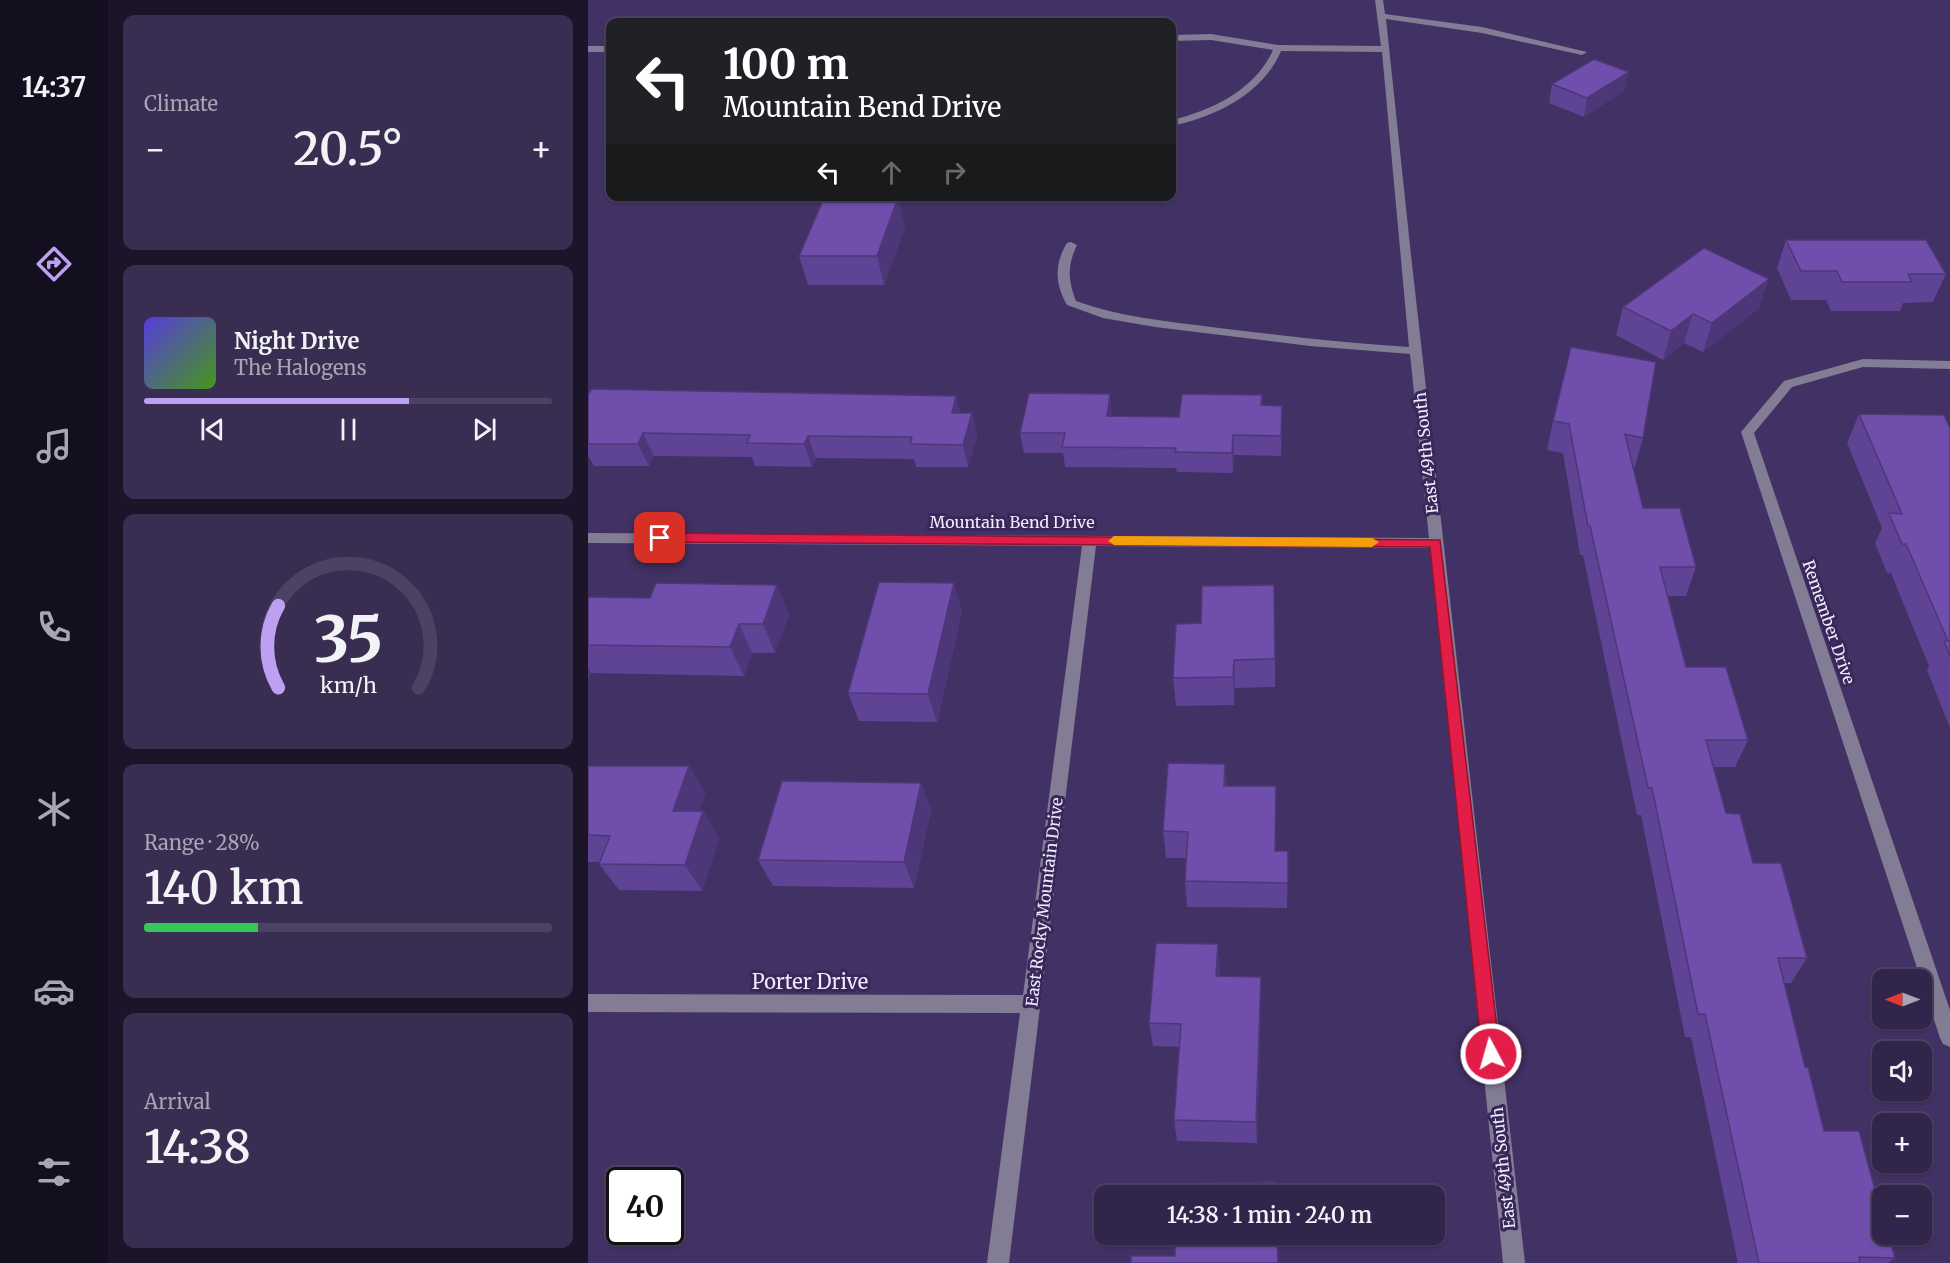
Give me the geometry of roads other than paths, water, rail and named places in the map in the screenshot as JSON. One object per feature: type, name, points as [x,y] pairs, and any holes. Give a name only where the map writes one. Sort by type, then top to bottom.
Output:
[{"type":"street","name":"East 49th South","points":[[1379,0],[1514,1263]]},
{"type":"street","points":[[1381,16],[1482,30],[1581,52]]},
{"type":"street","points":[[1176,38],[1211,37],[1278,48],[1386,49]]},
{"type":"street","points":[[1176,122],[1196,118],[1221,107],[1274,63],[1278,48]]},
{"type":"street","points":[[588,49],[606,49]]},
{"type":"street","points":[[1071,245],[1064,258],[1061,278],[1071,303],[1092,312],[1156,323],[1340,347],[1415,351]]},
{"type":"street","name":"Remember Drive","points":[[1950,365],[1863,363],[1788,384],[1747,432],[1950,1038]]},
{"type":"street","name":"Mountain Bend Drive","points":[[588,537],[1436,543]]},
{"type":"street","name":"East Rocky Mountain Drive","points":[[998,1263],[1090,541]]},
{"type":"street","name":"Porter Drive","points":[[588,1003],[1031,1004]]}]
